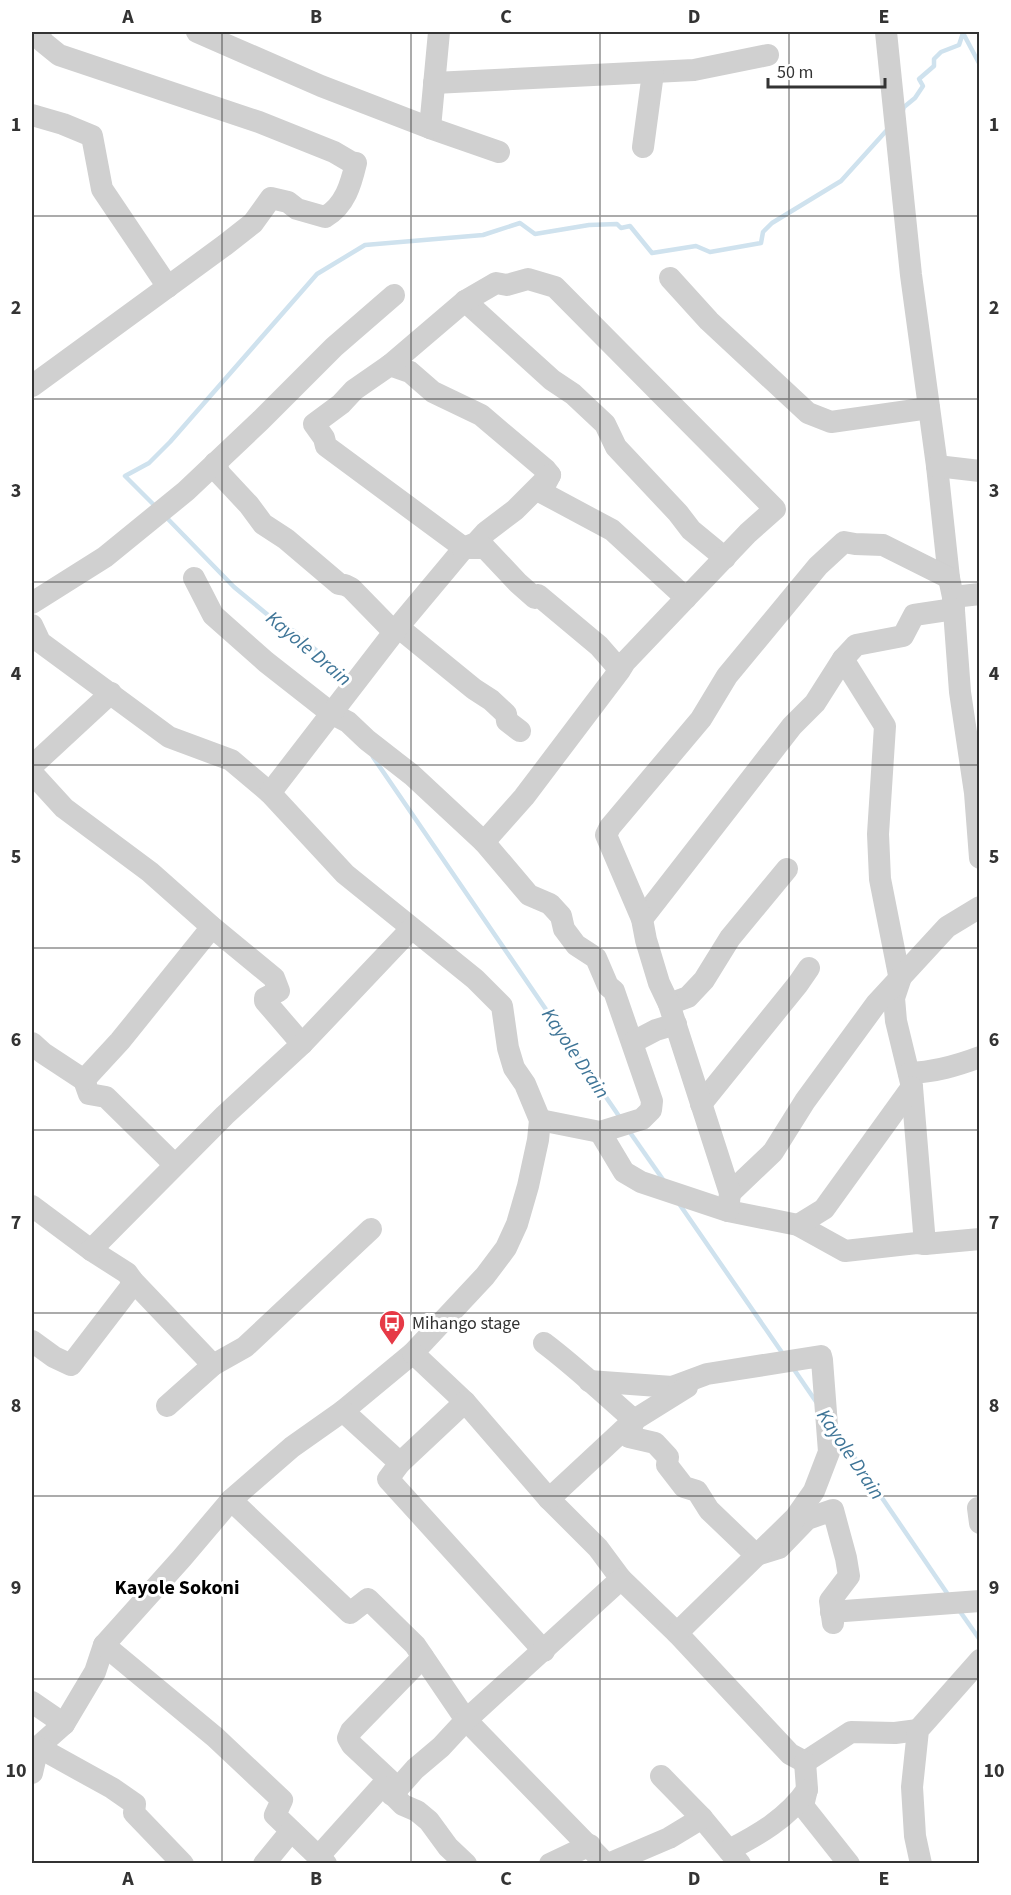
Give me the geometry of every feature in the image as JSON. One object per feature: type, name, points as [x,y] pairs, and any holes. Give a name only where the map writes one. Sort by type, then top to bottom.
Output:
[{"type":"street","points":[[32,386],[253,223],[271,198],[288,202],[297,209],[325,217],[333,213],[351,184],[356,163],[259,122],[59,55],[43,42],[38,32]]},
{"type":"street","points":[[197,32],[321,86],[499,152]]},
{"type":"street","points":[[430,128],[439,32]]},
{"type":"street","points":[[886,32],[911,275],[952,594],[970,692],[980,858]]},
{"type":"street","points":[[434,83],[694,70],[768,56]]},
{"type":"street","points":[[643,147],[653,73]]},
{"type":"street","points":[[32,114],[92,136],[102,189],[168,287]]},
{"type":"street","points":[[670,278],[709,321],[808,414],[831,422],[929,408]]},
{"type":"street","points":[[484,842],[524,796],[620,670],[625,662],[775,508],[555,287],[528,279],[507,285],[496,283],[465,301],[390,365],[354,390],[341,404],[314,424],[324,438],[326,446],[464,548],[485,548],[518,583],[535,598],[538,595],[599,646],[620,670]]},
{"type":"street","points":[[32,603],[105,557],[186,491],[334,347],[394,295]]},
{"type":"street","points":[[465,301],[552,380],[573,394],[605,424],[616,447],[691,530],[725,558]]},
{"type":"street","points":[[390,365],[410,372],[433,392],[481,415],[550,475]]},
{"type":"street","points":[[215,462],[220,474],[263,524],[280,535],[339,584],[351,588],[393,630],[398,627]]},
{"type":"street","points":[[937,466],[980,471]]},
{"type":"street","points":[[270,793],[398,627],[464,548],[476,543],[486,532],[515,510],[550,475]]},
{"type":"street","points":[[550,475],[541,492],[612,530],[686,598]]},
{"type":"street","points":[[729,1202],[701,1104],[672,1014],[659,983],[642,919],[606,835],[610,827],[701,719],[727,676],[818,566],[844,542],[883,545],[952,594]]},
{"type":"street","points":[[194,578],[213,615],[266,662],[332,713],[348,722],[412,775],[484,842],[529,895],[550,904],[561,916],[564,929],[576,945],[596,958],[608,986],[614,991],[633,1042],[642,1078],[652,1101],[651,1110],[642,1119],[600,1132],[540,1120]]},
{"type":"street","points":[[642,919],[792,726],[815,702],[843,659],[856,645],[903,636],[914,615],[952,594],[980,594]]},
{"type":"street","points":[[32,625],[40,642],[170,737],[231,760],[270,793],[345,874],[475,979],[502,1006],[508,1048],[514,1068],[525,1084],[540,1120],[528,1186],[517,1224],[506,1248],[485,1276],[413,1353],[343,1411],[292,1447],[231,1500],[104,1645],[95,1672],[64,1724],[38,1747],[32,1773]]},
{"type":"street","points":[[398,627],[474,689],[491,700],[506,714],[507,721],[520,731]]},
{"type":"street","points":[[843,659],[885,726],[878,834],[880,879],[900,980],[894,998],[896,1021],[911,1080],[925,1244]]},
{"type":"street","points":[[32,766],[111,693]]},
{"type":"street","points":[[32,773],[64,808],[150,872],[274,978],[279,991],[265,998],[265,1001],[302,1044]]},
{"type":"street","points":[[633,1042],[656,1030],[704,980],[730,938],[787,869]]},
{"type":"street","points":[[729,1202],[773,1152],[805,1101],[876,1004],[947,927],[980,907]]},
{"type":"street","points":[[84,1080],[120,1041],[212,927]]},
{"type":"street","points":[[91,1250],[174,1164],[302,1044],[411,929]]},
{"type":"street","points":[[701,1104],[809,968]]},
{"type":"street","points":[[32,1043],[84,1080],[89,1094],[106,1096],[174,1164]]},
{"type":"street","points":[[798,1225],[824,1209],[911,1080],[980,1057]]},
{"type":"street","points":[[600,1132],[624,1172],[641,1182],[729,1202],[798,1225],[845,1251],[980,1239]]},
{"type":"street","points":[[32,1206],[91,1250],[128,1273],[132,1280],[213,1365]]},
{"type":"street","points":[[167,1406],[213,1365],[244,1347],[371,1229]]},
{"type":"street","points":[[32,1341],[54,1358],[71,1365],[130,1288],[132,1280]]},
{"type":"street","points":[[544,1343],[575,1366],[634,1420]]},
{"type":"street","points":[[413,1353],[465,1402],[549,1499],[597,1548],[621,1579],[677,1633],[790,1754],[805,1762]]},
{"type":"street","points":[[589,1381],[672,1387],[708,1374],[821,1356],[829,1452],[814,1491],[795,1518],[677,1633]]},
{"type":"street","points":[[549,1499],[634,1420],[708,1374]]},
{"type":"street","points":[[465,1402],[400,1463],[388,1479],[544,1651]]},
{"type":"street","points":[[343,1411],[400,1463]]},
{"type":"street","points":[[634,1420],[629,1437],[655,1443],[668,1456],[666,1466],[674,1477],[684,1487],[697,1491],[709,1510],[756,1555]]},
{"type":"street","points":[[231,1500],[350,1613],[368,1599],[415,1645],[466,1720],[607,1863],[669,1838],[702,1818]]},
{"type":"street","points":[[980,1508],[980,1523]]},
{"type":"street","points":[[756,1555],[779,1548],[807,1519],[832,1510],[849,1576],[830,1600],[832,1617],[980,1601]]},
{"type":"street","points":[[395,1792],[415,1769],[441,1747],[466,1720],[621,1579]]},
{"type":"street","points":[[104,1645],[215,1737],[282,1800],[275,1815],[322,1860],[380,1788],[385,1787],[395,1792]]},
{"type":"street","points":[[423,1657],[351,1731],[348,1738],[395,1792],[403,1805],[417,1811],[429,1821],[448,1847],[466,1863]]},
{"type":"street","points":[[921,1863],[915,1836],[912,1787],[918,1730],[980,1660]]},
{"type":"street","points":[[32,1702],[64,1724]]},
{"type":"street","points":[[805,1762],[851,1732],[866,1734],[918,1730]]},
{"type":"street","points":[[38,1747],[112,1788],[135,1804],[134,1813],[183,1863]]},
{"type":"street","points":[[805,1762],[807,1789],[803,1806],[849,1863]]},
{"type":"street","points":[[661,1776],[702,1818],[734,1857],[793,1808],[807,1789]]},
{"type":"street","points":[[264,1863],[291,1831]]},
{"type":"street","points":[[550,1863],[590,1845]]},
{"type":"waterway","name":"Kayole Drain","points":[[903,110],[923,86],[919,79],[934,66],[934,59],[941,52],[959,45],[963,33],[980,65]]},
{"type":"waterway","name":"Kayole Drain","points":[[157,508],[125,476],[149,463],[170,442],[317,274],[365,245],[483,235],[520,223],[535,234],[589,225],[617,224],[621,228],[630,226],[652,253],[696,246],[710,252],[761,243],[763,232],[772,223],[841,181],[887,130]]},
{"type":"waterway","name":"Kayole Drain","points":[[165,516],[234,587],[274,620],[294,631],[349,679]]},
{"type":"waterway","name":"Kayole Drain","points":[[373,757],[621,1119]]},
{"type":"waterway","name":"Kayole Drain","points":[[629,1131],[664,1181]]},
{"type":"waterway","name":"Kayole Drain","points":[[680,1205],[783,1354]]},
{"type":"waterway","name":"Kayole Drain","points":[[793,1368],[817,1403]]},
{"type":"waterway","name":"Kayole Drain","points":[[837,1432],[949,1596]]},
{"type":"waterway","name":"Kayole Drain","points":[[959,1610],[980,1640]]},
{"type":"place","name":"Mihango stage","points":[[392,1346]]},
{"type":"district","name":"Kayole Sokoni","points":[[177,1587]]}]
